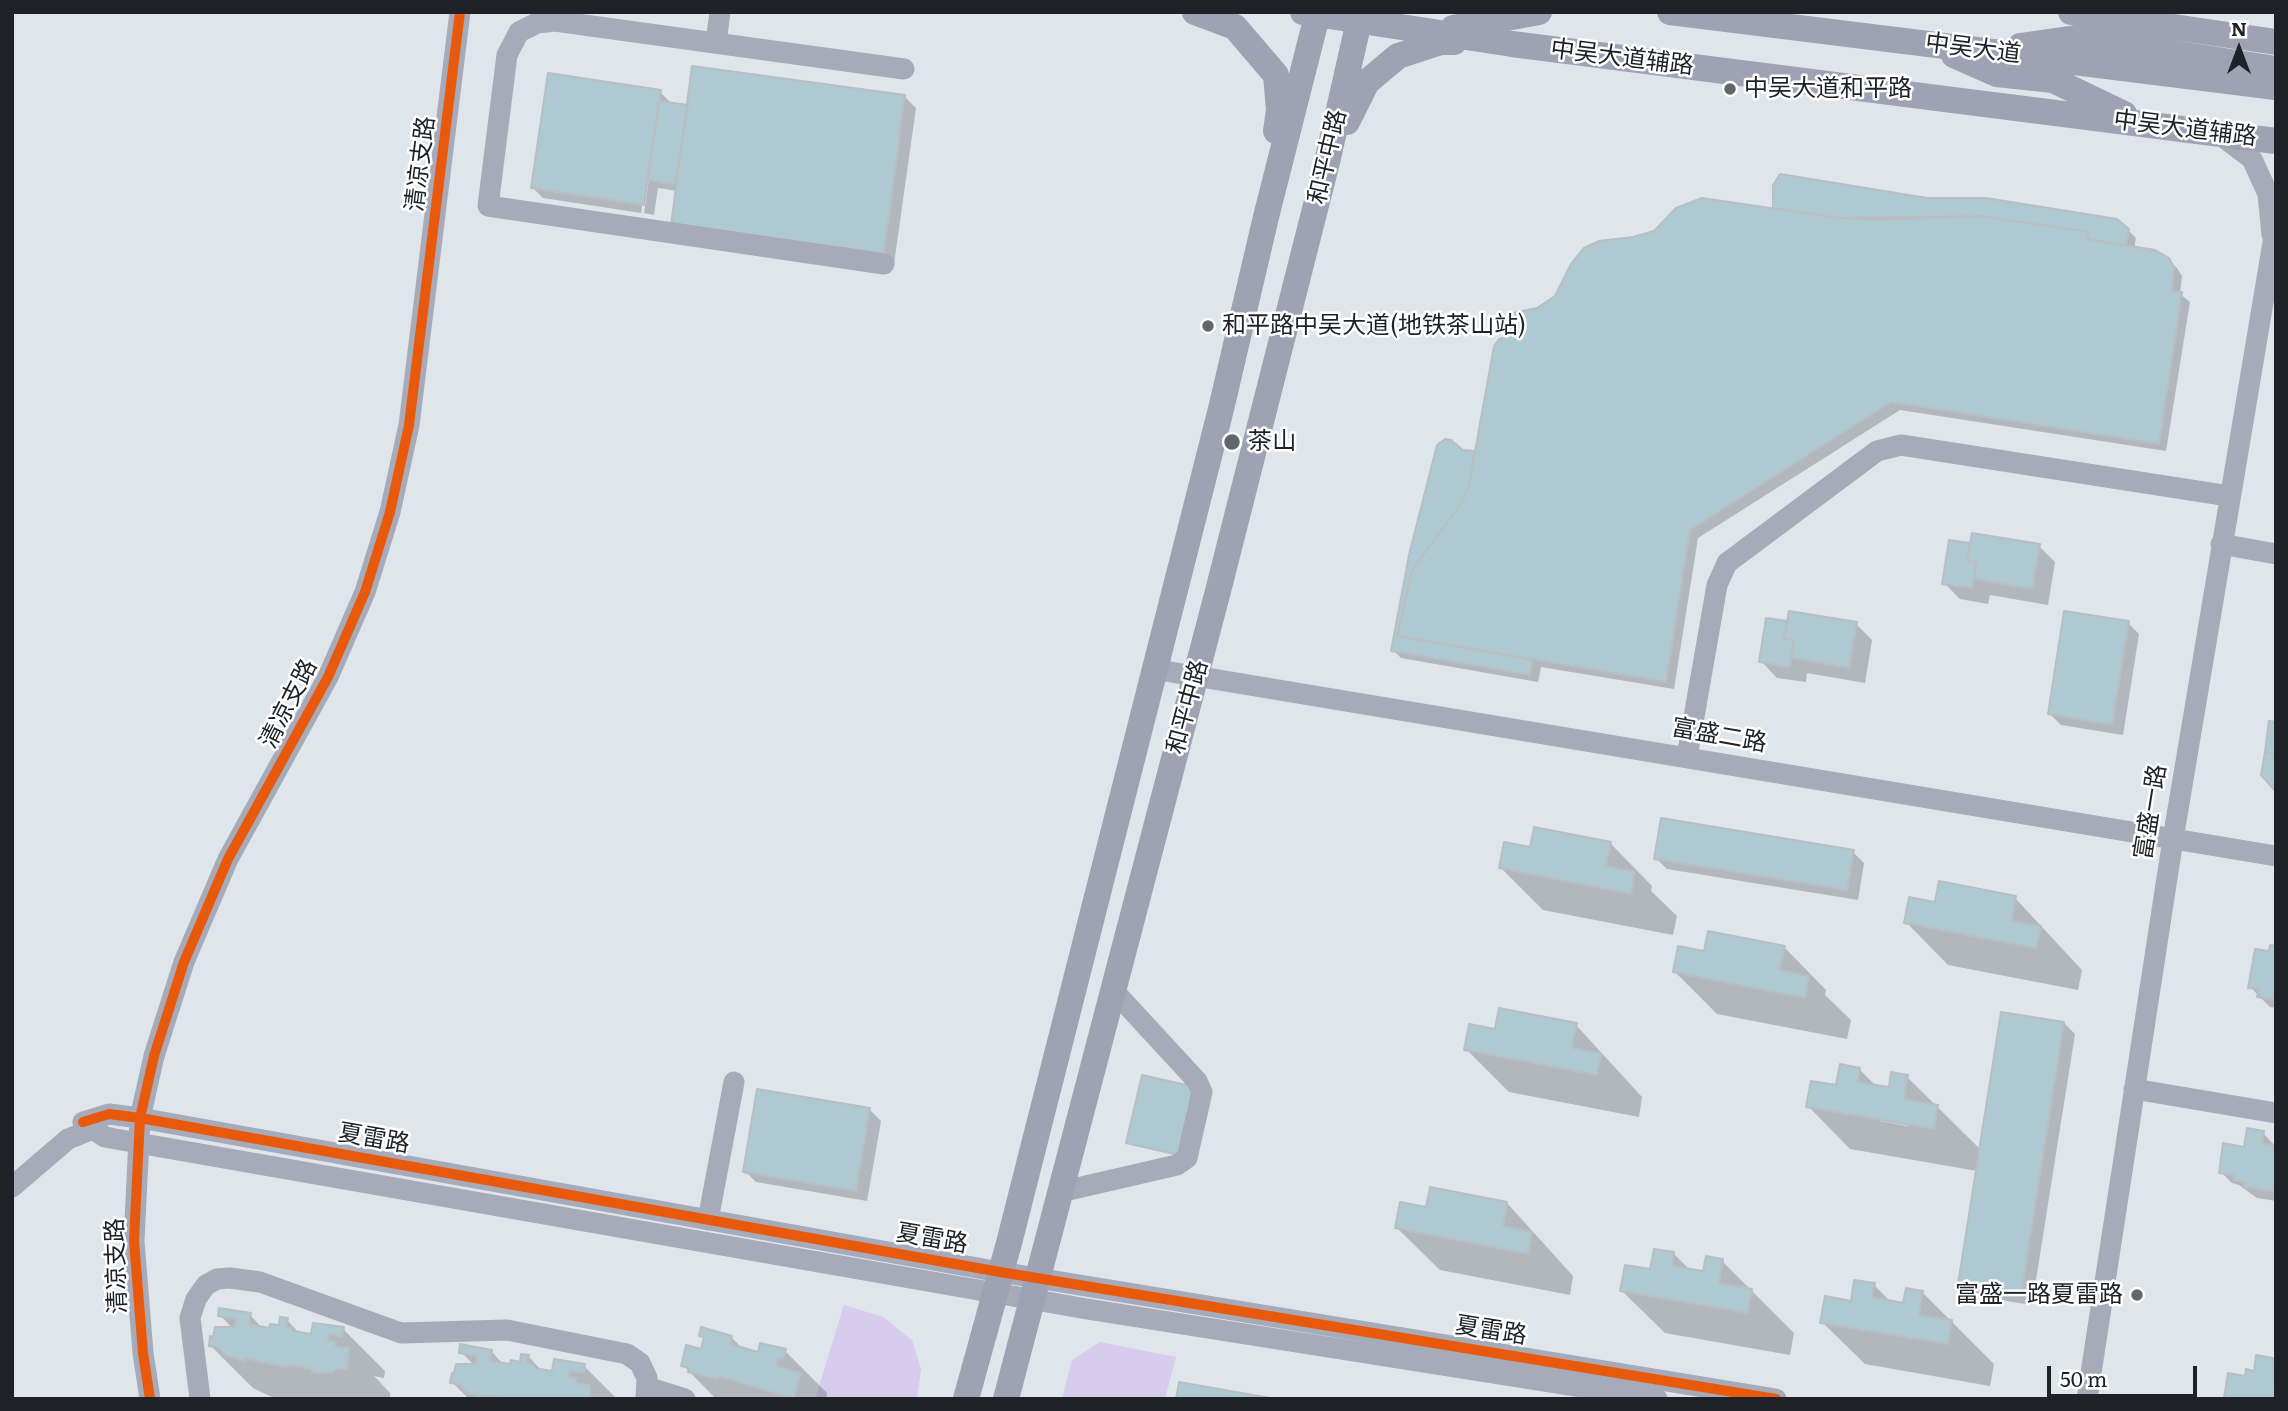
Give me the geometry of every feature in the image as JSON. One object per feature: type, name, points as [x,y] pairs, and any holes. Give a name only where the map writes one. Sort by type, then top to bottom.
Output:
[{"type":"main road","points":[[1195,12],[1235,27],[1276,75],[1279,110],[1266,217]]},
{"type":"main road","points":[[1434,32],[1539,12]]},
{"type":"main road","name":"中吴大道","points":[[1671,12],[2276,88]]},
{"type":"main road","points":[[2071,12],[2276,42]]},
{"type":"main road","name":"和平中路","points":[[966,1399],[1221,409],[1313,13]]},
{"type":"main road","name":"中吴大道辅路","points":[[1313,13],[1360,16],[1434,32],[1512,44],[2276,141]]},
{"type":"main road","name":"和平中路","points":[[1006,1399],[1196,675],[1328,158],[1360,16]]},
{"type":"main road","points":[[1983,51],[2076,38],[2276,69]]},
{"type":"main road","points":[[1328,158],[1367,82],[1398,57],[1441,42],[1512,44]]},
{"type":"main road","points":[[1926,43],[1997,74],[2053,80],[2146,124]]},
{"type":"street","name":"清凉支路","points":[[150,1399],[134,1241],[140,1118],[154,1056],[184,962],[228,859],[328,677],[365,592],[390,512],[409,425],[460,12]]},
{"type":"street","points":[[716,43],[720,12]]},
{"type":"street","points":[[884,264],[488,206],[507,55],[519,32],[537,23],[555,21],[904,68]]},
{"type":"street","name":"富盛一路","points":[[2087,1399],[2173,838],[2274,230],[2268,194],[2252,159],[2219,134]]},
{"type":"street","points":[[1687,757],[1717,584],[1727,563],[1877,451],[1902,445],[2229,496]]},
{"type":"street","points":[[2221,544],[2276,554]]},
{"type":"street","name":"富盛二路","points":[[1153,669],[2276,856]]},
{"type":"street","points":[[1060,1192],[1177,1165],[1186,1158],[1202,1093],[1197,1081],[1113,990]]},
{"type":"street","points":[[708,1220],[734,1082]]},
{"type":"street","points":[[2134,1089],[2276,1113]]},
{"type":"street","name":"夏雷路","points":[[996,1283],[708,1220],[140,1118],[109,1114],[83,1122],[105,1137],[138,1143],[996,1283],[1776,1399]]},
{"type":"street","points":[[12,1187],[68,1139],[93,1129]]},
{"type":"street","points":[[200,1399],[190,1318],[196,1298],[206,1285],[217,1279],[230,1278],[260,1282],[401,1333],[507,1330],[626,1353],[640,1363],[647,1393],[685,1399]]},
{"type":"street","name":"夏雷路","points":[[1035,1289],[1657,1399]]},
{"type":"shaded area","points":[[844,1305],[883,1317],[912,1340],[921,1369],[917,1399],[815,1399]]},
{"type":"shaded area","points":[[1100,1342],[1176,1357],[1165,1399],[1062,1399],[1072,1360]]},
{"type":"building","points":[[692,66],[905,95],[884,253],[671,225]]},
{"type":"building","points":[[548,73],[661,90],[644,205],[531,188]]},
{"type":"building","points":[[659,101],[688,105],[675,185],[647,180]]},
{"type":"building","points":[[1780,174],[1927,198],[1986,198],[2117,219],[2129,229],[2126,246],[2087,239],[2089,232],[1980,216],[1877,220],[1838,218],[1773,208],[1773,185]]},
{"type":"building","points":[[1702,198],[1838,218],[1980,216],[2089,232],[2087,239],[2155,250],[2169,258],[2174,267],[2172,291],[2182,292],[2159,444],[1891,402],[1690,530],[1666,682],[1397,636],[1412,570],[1463,501],[1469,485],[1494,346],[1499,339],[1509,336],[1513,313],[1537,308],[1555,296],[1571,264],[1584,248],[1599,241],[1633,237],[1654,231],[1676,208]]},
{"type":"building","points":[[1445,439],[1451,440],[1463,450],[1475,451],[1469,485],[1463,501],[1412,570],[1397,636],[1533,660],[1530,675],[1391,651],[1409,555],[1437,445]]},
{"type":"building","points":[[1972,533],[2040,544],[2032,589],[1974,579],[1976,562],[1967,561]]},
{"type":"building","points":[[1949,540],[1970,543],[1967,561],[1976,562],[1972,588],[1942,584]]},
{"type":"building","points":[[1789,611],[1857,622],[1849,668],[1791,658],[1794,640],[1784,639]]},
{"type":"building","points":[[2064,611],[2129,621],[2112,725],[2048,714]]},
{"type":"building","points":[[1766,618],[1787,621],[1784,639],[1794,640],[1790,667],[1759,662]]},
{"type":"building","points":[[2269,721],[2276,722],[2276,754],[2265,752]]},
{"type":"building","points":[[2265,752],[2276,754],[2276,792],[2261,775]]},
{"type":"building","points":[[1661,818],[1854,850],[1847,890],[1654,859]]},
{"type":"building","points":[[1534,827],[1611,842],[1606,866],[1635,872],[1631,894],[1499,868],[1504,842],[1530,847]]},
{"type":"building","points":[[1939,881],[2016,896],[2012,921],[2041,926],[2036,948],[1904,923],[1909,897],[1935,902]]},
{"type":"building","points":[[1708,931],[1785,946],[1780,970],[1809,976],[1805,998],[1673,972],[1678,946],[1704,951]]},
{"type":"building","points":[[2270,945],[2276,946],[2276,1000],[2257,997],[2259,989],[2248,988],[2255,949],[2269,951]]},
{"type":"building","points":[[1499,1008],[1577,1023],[1572,1048],[1601,1053],[1597,1075],[1464,1050],[1469,1024],[1495,1029]]},
{"type":"building","points":[[2001,1012],[2064,1022],[2021,1295],[1958,1284]]},
{"type":"building","points":[[1840,1064],[1860,1068],[1858,1082],[1889,1087],[1891,1072],[1908,1075],[1904,1099],[1938,1105],[1934,1129],[1806,1107],[1811,1081],[1836,1085]]},
{"type":"building","points":[[1142,1075],[1200,1088],[1183,1156],[1126,1143]]},
{"type":"building","points":[[757,1089],[870,1108],[856,1191],[743,1172]]},
{"type":"building","points":[[2247,1128],[2264,1131],[2262,1143],[2276,1146],[2276,1192],[2244,1187],[2245,1182],[2233,1180],[2234,1175],[2219,1173],[2223,1143],[2244,1147]]},
{"type":"building","points":[[1430,1187],[1507,1202],[1503,1226],[1532,1232],[1528,1254],[1395,1228],[1400,1202],[1426,1207]]},
{"type":"building","points":[[1654,1249],[1674,1252],[1672,1266],[1703,1271],[1706,1256],[1723,1259],[1719,1283],[1752,1289],[1748,1313],[1620,1291],[1625,1265],[1650,1269]]},
{"type":"building","points":[[1854,1280],[1875,1283],[1872,1297],[1903,1303],[1906,1288],[1923,1291],[1919,1315],[1952,1320],[1948,1344],[1820,1323],[1825,1296],[1851,1301]]},
{"type":"building","points":[[219,1308],[251,1313],[249,1324],[269,1328],[270,1324],[279,1325],[280,1317],[288,1318],[286,1326],[293,1328],[293,1331],[311,1334],[313,1323],[344,1327],[342,1337],[328,1334],[328,1340],[336,1342],[335,1346],[349,1348],[347,1370],[338,1368],[332,1373],[311,1372],[312,1369],[288,1365],[288,1368],[224,1355],[219,1348],[209,1346],[210,1336],[213,1337],[215,1327],[235,1327],[236,1319],[218,1316]]},
{"type":"building","points":[[701,1327],[732,1336],[730,1344],[758,1352],[760,1343],[786,1349],[783,1359],[778,1358],[776,1366],[801,1373],[794,1399],[719,1376],[718,1379],[688,1372],[689,1368],[681,1366],[686,1345],[701,1349],[704,1337],[699,1336]]},
{"type":"building","points":[[460,1344],[492,1350],[490,1361],[510,1364],[511,1360],[520,1362],[521,1354],[529,1355],[527,1363],[534,1364],[534,1368],[552,1371],[554,1359],[585,1364],[584,1373],[570,1371],[569,1377],[577,1378],[576,1383],[590,1385],[590,1399],[509,1399],[486,1395],[486,1398],[465,1392],[460,1384],[450,1383],[452,1373],[456,1364],[476,1364],[477,1356],[459,1353]]},
{"type":"building","points":[[2256,1355],[2273,1358],[2276,1399],[2224,1398],[2228,1373],[2245,1376],[2246,1369],[2254,1371]]},
{"type":"building","points":[[1179,1382],[1276,1399],[1176,1399]]},
{"type":"cycle path","points":[[150,1399],[143,1353],[134,1241],[140,1118],[154,1056],[184,962],[228,859],[328,677],[365,592],[390,512],[409,425],[460,12]]},
{"type":"cycle path","points":[[83,1122],[109,1114],[140,1118],[1000,1272],[1776,1399]]},
{"type":"place","name":"中吴大道和平路","points":[[1730,89]]},
{"type":"place","name":"和平路中吴大道(地铁茶山站)","points":[[1208,326]]},
{"type":"place","name":"茶山","points":[[1232,442]]},
{"type":"place","name":"富盛一路夏雷路","points":[[2137,1295]]}]
